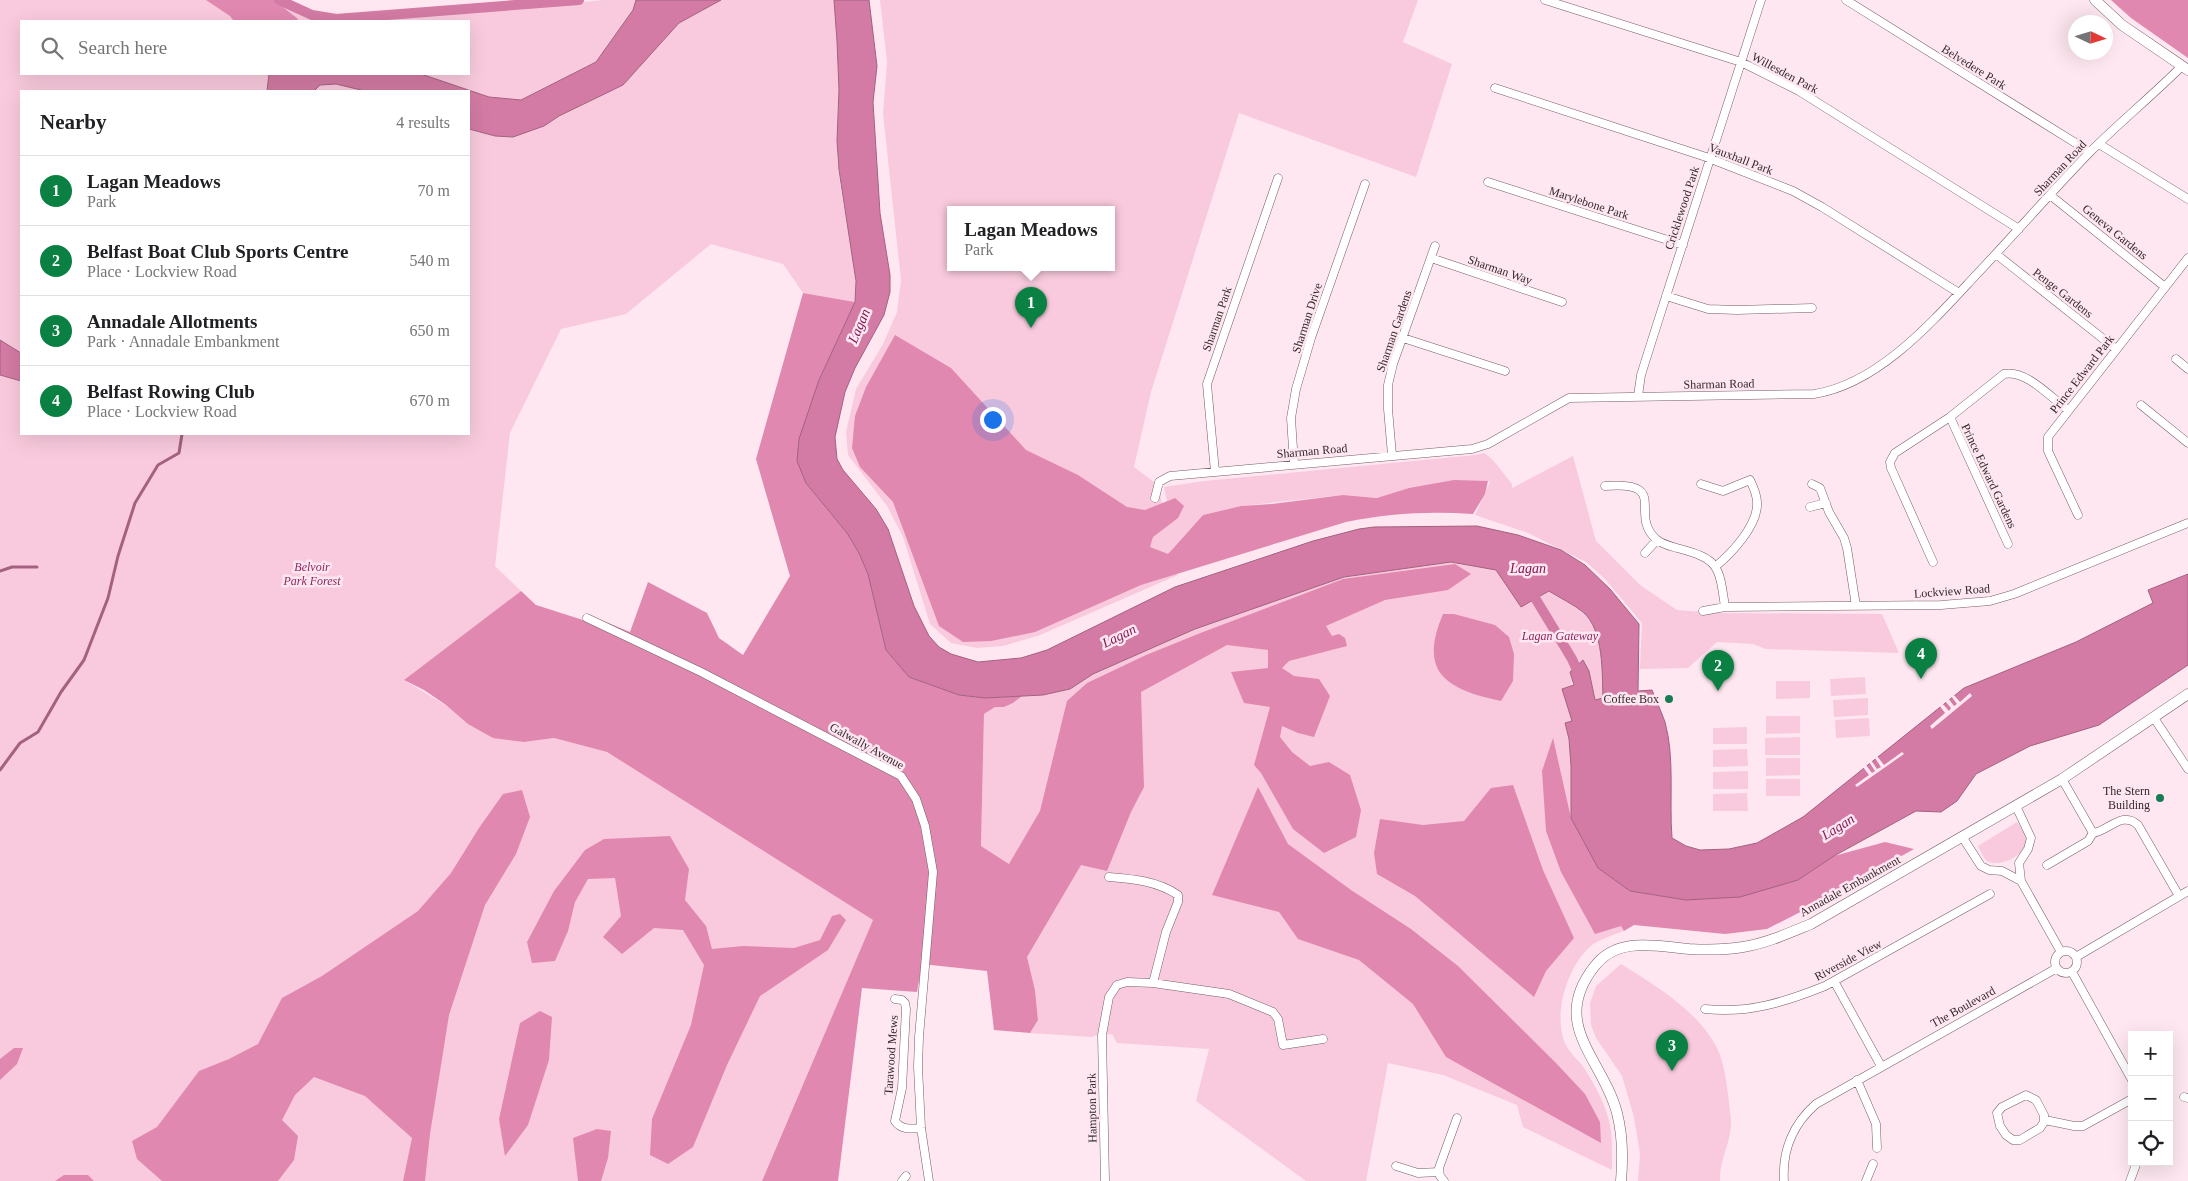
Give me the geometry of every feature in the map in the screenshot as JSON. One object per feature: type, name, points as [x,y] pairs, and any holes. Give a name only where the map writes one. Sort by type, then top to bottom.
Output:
[{"type":"street","name":"Willesden Park","points":[[1545,0],[1741,62],[1799,91],[2019,229]]},
{"type":"street","name":"Cricklewood Park","points":[[1638,396],[1641,375],[1761,0]]},
{"type":"street","name":"Belvedere Park","points":[[1846,0],[2090,152]]},
{"type":"street","points":[[2095,0],[2122,25],[2185,68]]},
{"type":"street","name":"Sharman Road","points":[[1155,498],[1159,482],[1163,479],[1294,464],[1482,447],[1569,398],[1779,395],[1829,391],[1861,377],[1883,363],[1904,346],[1959,293],[2090,152],[2185,68]]},
{"type":"street","name":"Vauxhall Park","points":[[1495,88],[1710,158],[1805,196],[1959,293]]},
{"type":"street","points":[[2099,144],[2188,199]]},
{"type":"street","name":"Sharman Park","points":[[1215,472],[1207,384],[1278,178]]},
{"type":"street","name":"Marylebone Park","points":[[1488,182],[1683,245]]},
{"type":"street","name":"Sharman Drive","points":[[1294,464],[1291,418],[1296,389],[1311,338],[1366,184]]},
{"type":"street","name":"Geneva Gardens","points":[[2050,195],[2165,287]]},
{"type":"street","name":"Sharman Gardens","points":[[1392,455],[1388,385],[1393,364],[1435,246]]},
{"type":"street","name":"Penge Gardens","points":[[1996,254],[2116,349]]},
{"type":"street","name":"Sharman Way","points":[[1431,258],[1562,302]]},
{"type":"street","name":"Prince Edward Park","points":[[2078,515],[2050,458],[2046,444],[2052,430],[2188,258]]},
{"type":"street","points":[[1666,296],[1708,309],[1812,308]]},
{"type":"street","points":[[1403,338],[1506,371]]},
{"type":"street","points":[[2176,359],[2188,369]]},
{"type":"street","points":[[1933,562],[1894,475],[1890,462],[1895,453],[1950,417],[2004,374],[2024,376],[2068,410]]},
{"type":"street","points":[[2141,405],[2188,444]]},
{"type":"street","name":"Prince Edward Gardens","points":[[1950,417],[2008,544]]},
{"type":"street","points":[[1701,484],[1723,491],[1750,480],[1757,497],[1758,507],[1750,526],[1733,550],[1716,566]]},
{"type":"street","points":[[1812,484],[1820,488],[1847,548],[1856,606]]},
{"type":"street","points":[[1605,486],[1630,485],[1640,491],[1645,500],[1647,525],[1657,540],[1701,555],[1716,566],[1721,579],[1725,606]]},
{"type":"street","points":[[1810,507],[1826,503]]},
{"type":"street","name":"Lockview Road","points":[[1703,611],[1725,606],[1949,604],[2001,598],[2188,523]]},
{"type":"street","points":[[1645,553],[1657,540]]},
{"type":"street","name":"Galwally Avenue","points":[[587,618],[701,672],[901,776],[916,799],[925,826],[933,872],[919,1037],[920,1128],[929,1181]]},
{"type":"street","name":"Annadale Embankment","points":[[1621,1181],[1623,1157],[1617,1112],[1606,1084],[1585,1049],[1578,1029],[1576,1008],[1578,994],[1586,977],[1596,964],[1610,952],[1637,944],[1717,949],[1742,947],[1768,941],[1811,924],[1963,838],[2062,779],[2188,694]]},
{"type":"street","points":[[2154,718],[2188,769]]},
{"type":"street","points":[[2062,779],[2093,833]]},
{"type":"street","points":[[2016,806],[2031,838],[2028,849],[2019,863],[2021,881],[2061,952]]},
{"type":"street","points":[[2047,865],[2088,841],[2093,833],[2124,819],[2134,821],[2179,896]]},
{"type":"street","points":[[1963,838],[1981,866],[1989,870],[2002,871],[2021,881]]},
{"type":"street","points":[[1109,877],[1165,886],[1178,895],[1178,902],[1166,932],[1153,983],[1229,994],[1265,1008],[1273,1012],[1278,1019],[1283,1045],[1323,1039]]},
{"type":"street","points":[[2076,957],[2188,891]]},
{"type":"street","name":"Riverside View","points":[[1704,1009],[1733,1012],[1802,995],[1834,982],[1990,894]]},
{"type":"street","points":[[2068,951],[2076,957],[2078,963],[2072,972],[2062,973],[2057,968],[2056,958],[2061,952],[2068,951]]},
{"type":"street","name":"The Boulevard","points":[[1784,1181],[1785,1153],[1798,1124],[1816,1104],[2057,968]]},
{"type":"street","points":[[2072,972],[2130,1076]]},
{"type":"street","name":"Hampton Park","points":[[1105,1181],[1102,1034],[1109,997],[1117,984],[1127,982],[1153,983]]},
{"type":"street","points":[[1834,982],[1881,1066]]},
{"type":"street","name":"Tarawood Mews","points":[[895,999],[902,1000],[905,1003],[906,1009],[901,1098],[895,1112],[895,1121],[901,1127],[920,1128]]},
{"type":"street","points":[[1857,1080],[1876,1124],[1877,1148]]},
{"type":"street","points":[[2026,1095],[2036,1100],[2045,1120],[2040,1128],[2016,1140],[2006,1135],[1998,1121],[1997,1113],[2002,1107],[2026,1095]]},
{"type":"street","points":[[2045,1120],[2083,1126],[2128,1101]]},
{"type":"street","points":[[1444,1181],[1439,1168],[1457,1118]]},
{"type":"street","points":[[1866,1181],[1873,1164]]},
{"type":"street","points":[[1396,1166],[1418,1173],[1440,1172]]},
{"type":"street","points":[[2130,1181],[2136,1166]]},
{"type":"green space","points":[[0,0],[266,0],[318,20],[20,20],[20,75],[269,75],[267,90],[20,90],[20,352],[0,340]]},
{"type":"green space","points":[[604,0],[646,0],[633,10],[596,62],[521,100],[489,97],[424,75],[470,75],[470,20],[375,20]]},
{"type":"green space","name":"Belvoir Park Forest","points":[[721,0],[834,0],[839,68],[838,167],[855,268],[855,302],[803,293],[783,264],[711,244],[626,314],[561,329],[510,433],[495,566],[521,591],[404,680],[445,705],[524,742],[554,738],[607,752],[873,920],[762,1181],[0,1181],[0,375],[20,381],[20,435],[470,435],[470,129],[495,136],[544,126],[559,116],[623,85],[679,23]]},
{"type":"green space","points":[[880,0],[1418,0],[1403,42],[1452,64],[1416,177],[1239,113],[1151,392],[1134,467],[1158,485],[1167,526],[1175,498],[1167,501],[1164,487],[1204,481],[1484,453],[1499,467],[1512,484],[1512,488],[1573,456],[1596,541],[1640,585],[1677,610],[1716,613],[1882,614],[1899,653],[1766,649],[1753,644],[1717,642],[1688,668],[1640,669],[1642,623],[1604,578],[1586,562],[1528,533],[1475,515],[1490,482],[1488,481],[1409,488],[1379,498],[1343,495],[1241,506],[1203,515],[1172,549],[1178,575],[1040,635],[1003,646],[977,648],[951,643],[930,624],[903,537],[887,506],[848,455],[846,432],[856,389],[883,344],[897,312],[901,280],[883,114],[887,62]]},
{"type":"green space","points":[[336,84],[361,90],[316,90],[320,85]]},
{"type":"green space","name":"Lagan Gateway","points":[[1451,562],[1496,570],[1521,607],[1549,591],[1583,612],[1590,620],[1598,641],[1602,665],[1603,698],[1595,700],[1589,671],[1571,673],[1572,686],[1562,689],[1572,721],[1565,724],[1569,739],[1571,766],[1571,818],[1598,868],[1624,931],[1592,945],[1575,965],[1564,993],[1561,1007],[1561,1022],[1562,1035],[1567,1047],[1590,1077],[1606,1110],[1610,1123],[1612,1170],[1523,1127],[1517,1105],[1443,1075],[1388,1063],[1366,1181],[1306,1181],[1196,1101],[1209,1049],[1117,1043],[1112,1034],[1091,1037],[1030,1033],[1038,1020],[1035,990],[1018,923],[1009,864],[981,846],[984,714],[995,707],[1004,707],[1013,703],[1022,696],[1070,689],[1093,674],[1195,629],[1344,577]]},
{"type":"green space","points":[[1865,677],[1866,694],[1831,696],[1830,679]]},
{"type":"green space","points":[[1776,681],[1810,681],[1810,698],[1776,699]]},
{"type":"green space","points":[[1868,698],[1868,715],[1834,717],[1833,700]]},
{"type":"green space","points":[[1766,716],[1800,716],[1800,733],[1766,734]]},
{"type":"green space","points":[[1869,718],[1870,736],[1836,738],[1835,720]]},
{"type":"green space","points":[[1747,727],[1747,744],[1713,744],[1713,728]]},
{"type":"green space","points":[[1800,737],[1800,755],[1765,755],[1765,738]]},
{"type":"green space","points":[[1747,749],[1748,766],[1713,767],[1713,750]]},
{"type":"green space","points":[[1766,758],[1800,758],[1800,775],[1766,776]]},
{"type":"green space","points":[[1748,771],[1748,789],[1713,789],[1713,772]]},
{"type":"green space","points":[[1766,779],[1800,779],[1800,796],[1766,796]]},
{"type":"green space","points":[[1747,793],[1748,811],[1713,811],[1713,794]]},
{"type":"green space","points":[[2017,822],[2027,838],[2023,850],[2007,861],[1994,863],[1987,861],[1978,846]]},
{"type":"green space","points":[[1621,964],[1688,1011],[1710,1036],[1718,1050],[1726,1077],[1731,1125],[1721,1167],[1720,1181],[1638,1181],[1640,1154],[1634,1117],[1622,1076],[1596,1038],[1591,1025],[1590,1003],[1596,986]]},
{"type":"shaded area","points":[[206,0],[274,0],[298,19],[233,20]]},
{"type":"shaded area","points":[[2111,0],[2188,0],[2188,58],[2131,18]]},
{"type":"shaded area","points":[[803,293],[855,302],[819,380],[806,483],[847,533],[859,553],[868,574],[886,650],[909,677],[959,695],[985,698],[1022,696],[1013,703],[1004,707],[995,707],[984,714],[981,846],[1009,864],[1040,811],[1067,701],[1087,683],[1146,655],[1343,579],[1455,564],[1471,574],[1448,590],[1385,600],[1326,626],[1332,636],[1339,634],[1345,638],[1347,646],[1289,661],[1282,668],[1294,676],[1319,679],[1330,696],[1314,737],[1282,726],[1280,737],[1292,752],[1310,766],[1329,762],[1350,775],[1361,810],[1356,837],[1324,853],[1293,829],[1261,773],[1254,765],[1270,707],[1244,703],[1231,672],[1268,668],[1268,650],[1227,645],[1141,692],[1144,787],[1131,812],[1107,871],[1081,865],[1027,957],[1035,990],[1038,1020],[1030,1033],[994,1030],[987,971],[922,964],[917,992],[862,988],[838,1181],[762,1181],[873,920],[607,752],[554,738],[524,742],[493,738],[468,724],[446,705],[424,690],[404,680],[521,591],[536,605],[586,621],[589,615],[630,632],[648,582],[707,613],[719,638],[743,655],[790,576],[756,459]]},
{"type":"shaded area","points":[[895,335],[951,368],[1026,450],[1078,475],[1127,507],[1145,510],[1175,498],[1184,506],[1178,518],[1153,537],[1150,547],[1168,554],[1203,515],[1241,506],[1343,495],[1377,498],[1409,488],[1454,480],[1488,481],[1485,494],[1473,514],[1410,514],[1346,522],[1141,585],[1035,632],[991,641],[963,642],[939,626],[893,502],[860,467],[852,448],[855,416],[866,387]]},
{"type":"shaded area","points":[[1443,614],[1454,614],[1495,625],[1509,637],[1514,654],[1513,681],[1501,701],[1465,691],[1452,684],[1442,675],[1436,664],[1434,651],[1436,634]]},
{"type":"shaded area","points":[[1553,738],[1571,818],[1598,868],[1630,891],[1686,900],[1798,880],[1834,856],[1885,842],[1914,849],[1767,929],[1725,934],[1634,925],[1624,931],[1621,926],[1595,934],[1561,872],[1546,831],[1542,771]]},
{"type":"shaded area","points":[[1513,785],[1543,870],[1574,938],[1546,971],[1534,997],[1415,896],[1377,874],[1374,853],[1380,819],[1423,825],[1464,821],[1491,788]]},
{"type":"shaded area","points":[[1258,787],[1288,844],[1351,890],[1411,929],[1458,966],[1556,1063],[1585,1094],[1600,1122],[1601,1143],[1446,1057],[1413,1004],[1359,960],[1298,939],[1279,912],[1212,895]]},
{"type":"shaded area","points":[[522,790],[530,817],[516,854],[485,905],[449,1015],[430,1134],[425,1181],[403,1181],[412,1138],[365,1096],[314,1077],[295,1095],[282,1120],[298,1136],[294,1160],[278,1181],[162,1181],[137,1159],[132,1141],[157,1127],[199,1071],[229,1059],[258,1044],[282,998],[322,976],[418,911],[451,873],[503,794]]},
{"type":"shaded area","points":[[670,836],[689,869],[685,900],[706,926],[712,949],[743,946],[794,948],[820,940],[832,916],[840,914],[846,920],[828,950],[760,996],[727,1065],[693,1147],[668,1164],[650,1155],[652,1119],[691,1025],[704,965],[683,930],[654,928],[622,954],[603,937],[621,916],[615,878],[588,879],[575,902],[568,931],[555,961],[532,963],[527,942],[554,891],[585,850],[604,839]]},
{"type":"shaded area","points":[[540,1011],[552,1017],[549,1060],[528,1125],[505,1156],[499,1119],[520,1023]]},
{"type":"shaded area","points":[[14,1048],[23,1048],[17,1064],[0,1080],[0,1059]]},
{"type":"shaded area","points":[[597,1129],[611,1131],[608,1158],[601,1181],[578,1181],[573,1138]]},
{"type":"shaded area","points":[[64,1175],[88,1175],[94,1181],[55,1181]]},
{"type":"water","points":[[636,0],[721,0],[679,23],[623,85],[559,116],[544,126],[513,137],[495,136],[470,129],[470,91],[489,97],[521,100],[596,62],[633,10]]},
{"type":"water","name":"Lagan","points":[[834,0],[869,0],[877,66],[873,102],[880,213],[890,275],[890,292],[884,315],[855,368],[845,392],[835,437],[837,459],[843,470],[876,509],[888,529],[914,606],[929,636],[939,647],[951,654],[978,662],[1021,658],[1047,650],[1175,587],[1313,541],[1359,529],[1374,527],[1477,526],[1518,535],[1561,550],[1585,565],[1610,589],[1639,624],[1638,691],[1652,690],[1665,722],[1668,736],[1671,765],[1672,838],[1686,846],[1700,850],[1729,849],[1757,843],[1803,817],[1964,688],[2076,642],[2153,603],[2148,590],[2188,574],[2188,665],[2099,725],[2030,746],[1976,774],[1957,801],[1941,812],[1916,811],[1834,856],[1798,880],[1740,897],[1686,900],[1630,891],[1598,868],[1571,818],[1571,766],[1569,739],[1565,723],[1572,721],[1562,689],[1574,685],[1570,672],[1583,660],[1589,671],[1595,700],[1603,698],[1602,665],[1595,630],[1583,612],[1549,591],[1521,607],[1496,570],[1451,562],[1344,577],[1195,629],[1093,674],[1070,689],[1043,695],[985,698],[959,695],[909,677],[886,650],[868,574],[859,553],[847,533],[806,483],[797,461],[799,439],[819,380],[855,302],[856,281],[839,170],[837,141],[839,90]]},
{"type":"water","points":[[269,75],[424,75],[468,90],[361,90],[336,84],[320,85],[315,90],[267,90]]},
{"type":"water","points":[[0,340],[20,352],[20,381],[0,375]]},
{"type":"pier","points":[[1970,693],[1972,696],[1932,729],[1930,726],[1945,713],[1939,705],[1942,703],[1949,711],[1951,708],[1945,701],[1948,698],[1954,706],[1957,704],[1951,696],[1953,694],[1960,702]]},
{"type":"pier","points":[[1902,752],[1904,754],[1857,787],[1855,785],[1869,775],[1863,767],[1866,765],[1872,773],[1875,771],[1869,762],[1871,760],[1877,769],[1881,767],[1875,758],[1877,756],[1884,765]]},
{"type":"waterway","points":[[279,0],[312,15],[336,19],[579,0]]},
{"type":"waterway","points":[[0,770],[20,743],[38,732],[61,692],[84,660],[108,598],[118,556],[135,503],[158,465],[179,453],[182,435]]},
{"type":"waterway","points":[[0,571],[12,567],[37,567]]},
{"type":"waterway","points":[[1529,588],[1572,659],[1581,679]]},
{"type":"place","name":"Lagan Meadows","points":[[1031,328]]},
{"type":"place","name":"Belfast Rowing Club","points":[[1921,679]]},
{"type":"place","name":"Belfast Boat Club Sports Centre","points":[[1718,691]]},
{"type":"place","name":"Coffee Box","points":[[1669,699]]},
{"type":"place","name":"The Stern Building","points":[[2160,798]]},
{"type":"place","name":"Annadale Allotments","points":[[1672,1071]]}]
